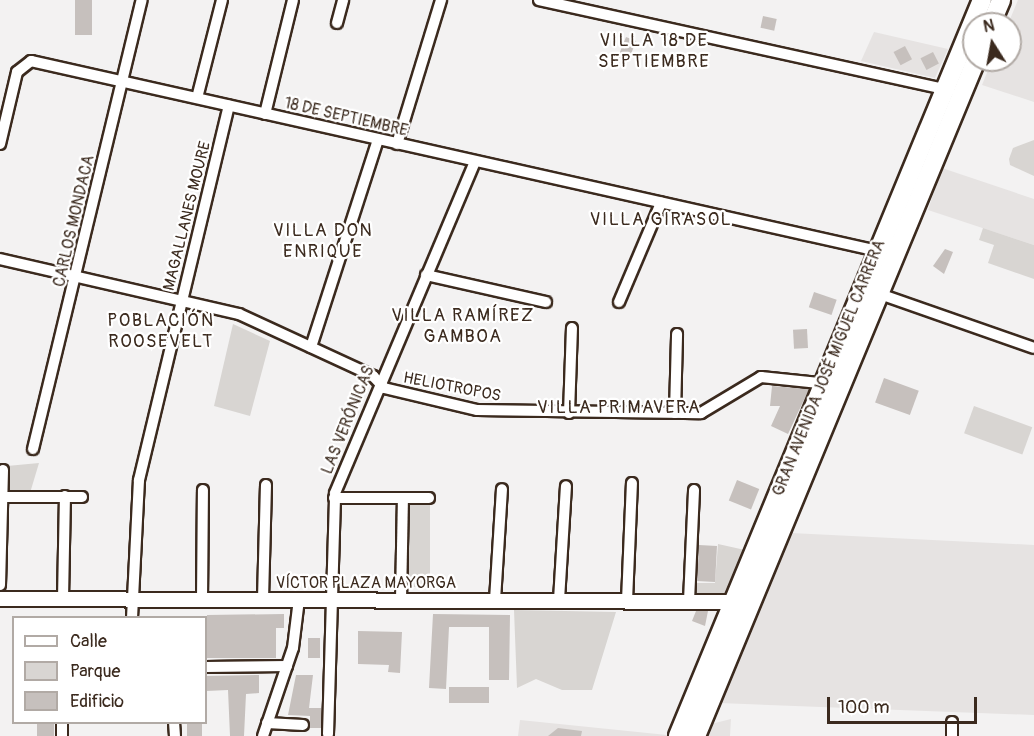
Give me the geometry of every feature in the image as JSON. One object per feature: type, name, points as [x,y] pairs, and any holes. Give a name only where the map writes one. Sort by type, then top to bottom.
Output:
[{"type":"main road","name":"GRAN AVENIDA JOSÉ MIGUEL CARRERA","points":[[696,736],[742,622],[831,384],[954,91],[982,0]]},
{"type":"main road","name":"GRAN AVENIDA JOSÉ MIGUEL CARRERA","points":[[954,91],[967,72]]},
{"type":"main road","name":"GRAN AVENIDA JOSÉ MIGUEL CARRERA","points":[[678,736],[732,603],[831,384],[878,293],[885,253]]},
{"type":"main road","points":[[732,603],[742,622]]},
{"type":"street","name":"CARLOS MONDACA","points":[[33,449],[77,276],[142,0]]},
{"type":"street","points":[[197,98],[222,0]]},
{"type":"street","points":[[265,114],[293,0]]},
{"type":"street","points":[[337,23],[343,0]]},
{"type":"street","points":[[397,144],[441,0]]},
{"type":"street","points":[[539,0],[954,91]]},
{"type":"street","name":"18 DE SEPTIEMBRE","points":[[4,114],[24,63],[123,81],[885,253]]},
{"type":"street","name":"MAGALLANES MOURE","points":[[132,616],[139,480],[229,106]]},
{"type":"street","points":[[0,144],[4,114]]},
{"type":"street","points":[[311,347],[378,140]]},
{"type":"street","name":"LAS VERÓNICAS","points":[[328,734],[334,498],[379,381],[475,162]]},
{"type":"street","points":[[619,302],[661,202]]},
{"type":"street","name":"HELIOTROPOS","points":[[0,259],[239,314],[379,381],[384,388],[477,410],[675,413],[713,409],[761,377],[831,384]]},
{"type":"street","points":[[426,275],[546,302]]},
{"type":"street","points":[[878,293],[1034,348]]},
{"type":"street","points":[[569,413],[572,328]]},
{"type":"street","points":[[675,413],[677,334]]},
{"type":"street","points":[[0,585],[3,470]]},
{"type":"street","points":[[627,601],[632,483]]},
{"type":"street","points":[[264,599],[266,485]]},
{"type":"street","points":[[560,600],[566,486]]},
{"type":"street","points":[[495,600],[502,489]]},
{"type":"street","points":[[202,599],[203,490]]},
{"type":"street","points":[[688,601],[694,490]]},
{"type":"street","points":[[63,599],[65,496]]},
{"type":"street","points":[[2,497],[82,496]]},
{"type":"street","points":[[334,498],[429,498]]},
{"type":"street","points":[[401,600],[403,498]]},
{"type":"street","name":"VÍCTOR PLAZA MAYORGA","points":[[0,599],[560,600],[732,603]]},
{"type":"street","points":[[262,736],[287,666],[299,599]]},
{"type":"street","points":[[207,667],[287,666]]},
{"type":"street","points":[[952,722],[952,736]]},
{"type":"street","points":[[267,723],[303,725]]},
{"type":"shaded area","points":[[1018,0],[1034,0],[1034,102],[982,85],[987,72],[1022,72],[1022,12],[1013,12]]},
{"type":"shaded area","points":[[874,32],[948,49],[935,78],[861,61]]},
{"type":"shaded area","points":[[942,168],[1034,199],[1034,245],[928,210]]},
{"type":"shaded area","points":[[791,533],[1034,545],[1034,715],[719,703]]},
{"type":"shaded area","points":[[731,719],[730,736],[518,736],[520,720],[667,735]]},
{"type":"green space","points":[[1034,140],[1034,176],[1010,165],[1009,159],[1013,148]]},
{"type":"green space","points":[[983,228],[1034,245],[1034,279],[988,263],[994,245],[979,240]]},
{"type":"green space","points":[[233,324],[270,341],[250,416],[214,406]]},
{"type":"green space","points":[[974,406],[1032,427],[1022,454],[964,433]]},
{"type":"green space","points":[[39,463],[30,493],[8,494],[7,466]]},
{"type":"green space","points":[[404,505],[430,505],[430,587],[404,587]]},
{"type":"green space","points":[[718,544],[745,550],[725,595],[690,595],[690,583],[715,583]]},
{"type":"green space","points":[[514,610],[616,612],[592,690],[562,690],[536,679],[517,688]]},
{"type":"building","points":[[75,0],[92,0],[92,35],[75,35]]},
{"type":"building","points":[[763,16],[777,19],[774,31],[761,28]]},
{"type":"building","points":[[626,37],[636,41],[628,62],[618,57]]},
{"type":"building","points":[[905,46],[912,59],[901,65],[894,52]]},
{"type":"building","points":[[933,52],[939,64],[926,70],[921,58]]},
{"type":"building","points":[[945,249],[953,252],[944,274],[933,266]]},
{"type":"building","points":[[814,292],[837,300],[831,315],[809,307]]},
{"type":"building","points":[[807,329],[808,348],[794,349],[793,330]]},
{"type":"building","points":[[884,378],[919,391],[910,415],[875,402]]},
{"type":"building","points":[[772,386],[809,389],[788,434],[771,426],[780,406],[770,406]]},
{"type":"building","points":[[737,480],[759,489],[751,509],[729,500]]},
{"type":"building","points":[[699,545],[717,546],[715,582],[697,581]]},
{"type":"building","points":[[696,611],[708,611],[705,626],[692,621]]},
{"type":"building","points":[[284,614],[284,628],[276,628],[276,658],[207,658],[207,615]]},
{"type":"building","points":[[433,614],[510,615],[509,680],[489,680],[489,627],[449,627],[446,689],[429,688]]},
{"type":"building","points":[[358,631],[402,632],[400,673],[388,672],[389,665],[358,664]]},
{"type":"building","points":[[308,638],[320,638],[320,658],[308,658]]},
{"type":"building","points":[[259,675],[259,693],[246,694],[244,736],[230,736],[228,690],[207,691],[207,676]]},
{"type":"building","points":[[296,675],[313,675],[309,708],[321,708],[321,728],[310,728],[310,716],[288,715]]},
{"type":"building","points":[[449,687],[489,687],[489,703],[449,703]]},
{"type":"building","points":[[37,724],[54,724],[54,736],[37,736]]},
{"type":"building","points":[[187,724],[202,724],[202,736],[187,736]]},
{"type":"building","points":[[558,728],[582,731],[581,736],[548,736]]},
{"type":"district","name":"VILLA 18 DE SEPTIEMBRE","points":[[654,52]]},
{"type":"district","name":"VILLA GIRASOL","points":[[661,220]]},
{"type":"district","name":"VILLA DON ENRIQUE","points":[[323,242]]},
{"type":"district","name":"VILLA RAMÍREZ GAMBOA","points":[[463,327]]},
{"type":"district","name":"POBLACIÓN ROOSEVELT","points":[[161,332]]},
{"type":"district","name":"VILLA PRIMAVERA","points":[[619,408]]}]
